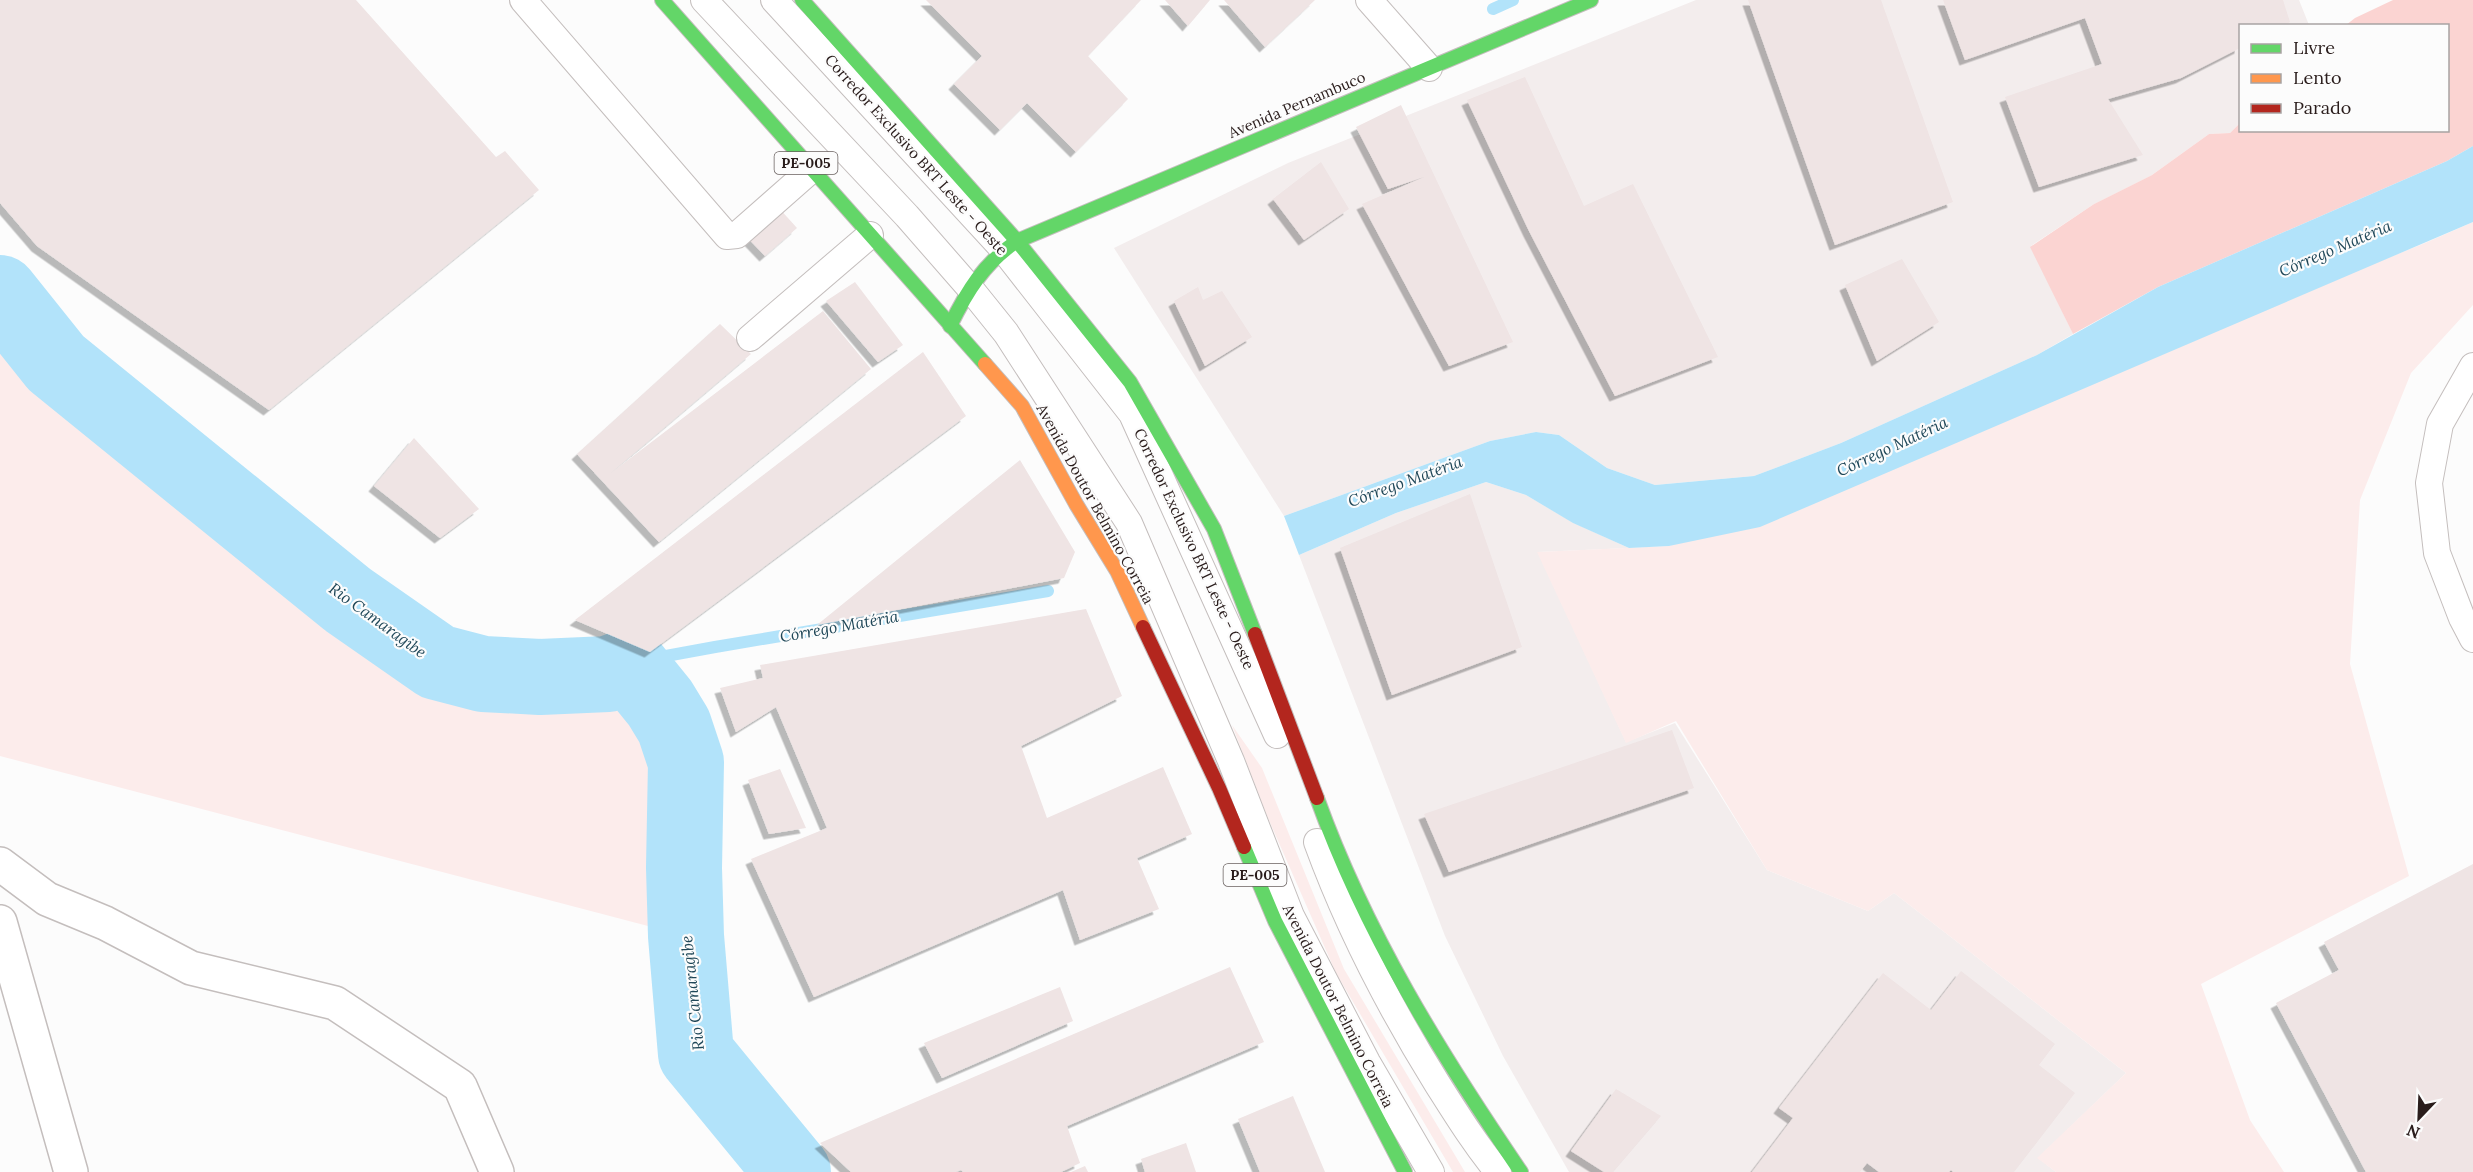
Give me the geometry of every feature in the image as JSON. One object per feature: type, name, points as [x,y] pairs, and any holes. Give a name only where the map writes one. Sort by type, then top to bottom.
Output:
[{"type":"main road","name":"Avenida Doutor Belmino Correia","points":[[662,0],[1022,406],[1076,504],[1117,571],[1219,788],[1275,921],[1405,1172]]},
{"type":"main road","points":[[802,0],[1010,245],[1130,381],[1214,529],[1277,689],[1338,857],[1406,993],[1468,1094],[1521,1172]]},
{"type":"main road","name":"Avenida Pernambuco","points":[[1010,245],[1591,0]]},
{"type":"main road","points":[[950,326],[978,273],[1010,245]]},
{"type":"street","points":[[0,864],[47,899],[105,923],[191,968],[334,1003],[460,1086],[498,1172]]},
{"type":"street","points":[[0,922],[71,1172]]},
{"type":"lane","points":[[523,0],[727,236],[737,235],[812,169]]},
{"type":"lane","points":[[704,0],[907,216],[969,287],[1006,333],[1129,523],[1227,750],[1291,916],[1367,1062],[1431,1172]]},
{"type":"lane","name":"Corredor Exclusivo BRT Leste - Oeste","points":[[774,0],[1010,245],[1132,414],[1269,714],[1336,894],[1403,1028],[1478,1148],[1498,1172]]},
{"type":"lane","points":[[1369,0],[1429,68]]},
{"type":"lane","points":[[750,338],[870,235]]},
{"type":"lane","points":[[2473,366],[2440,424],[2428,483],[2437,553],[2462,618],[2473,639]]},
{"type":"shaded area","points":[[1696,0],[2299,0],[2309,24],[2239,24],[2239,124],[2230,133],[2209,134],[2152,175],[2094,204],[2031,246],[2073,334],[2037,355],[1841,443],[1754,476],[1655,485],[1607,468],[1559,435],[1536,432],[1490,441],[1284,516],[1114,248],[1288,163]]},
{"type":"shaded area","points":[[2393,0],[2473,0],[2473,146],[2447,161],[2158,287],[2073,334],[2030,247],[2094,204],[2152,175],[2209,134],[2230,133],[2239,124],[2239,132],[2449,132],[2449,24],[2347,24]]},
{"type":"shaded area","points":[[2473,222],[2473,305],[2411,373],[2360,500],[2350,664],[2409,876],[2201,984],[2250,1120],[2284,1172],[2056,1172],[2037,1158],[2126,1073],[1894,893],[1868,911],[1767,870],[1676,721],[1626,743],[1537,552],[1669,546]]},
{"type":"shaded area","points":[[0,293],[56,363],[348,600],[437,662],[483,674],[540,677],[608,674],[630,666],[660,702],[674,726],[686,762],[684,868],[686,936],[0,756]]},
{"type":"shaded area","points":[[1486,482],[1526,495],[1574,523],[1629,548],[1538,552],[1626,742],[1675,723],[1767,870],[1868,911],[1894,893],[2126,1073],[2038,1158],[2056,1172],[1569,1172],[1503,1056],[1445,936],[1299,555],[1396,513]]},
{"type":"shaded area","points":[[1232,725],[1262,768],[1344,969],[1465,1172],[1453,1172],[1336,973],[1265,811]]},
{"type":"water","points":[[2473,146],[2473,222],[1760,527],[1669,546],[1629,548],[1573,523],[1526,495],[1486,482],[1396,513],[1299,555],[1284,516],[1490,441],[1536,432],[1559,435],[1607,468],[1655,485],[1754,476],[1841,443],[2037,355],[2158,287],[2447,161]]},
{"type":"building","points":[[0,0],[356,0],[496,157],[505,151],[539,190],[269,410],[37,246],[0,203]]},
{"type":"building","points":[[926,0],[1141,0],[1088,56],[1128,99],[1076,152],[1027,103],[1000,130],[954,84],[982,56]]},
{"type":"building","points":[[1165,0],[1210,0],[1188,26]]},
{"type":"building","points":[[1224,0],[1315,0],[1265,47]]},
{"type":"building","points":[[1748,0],[1881,0],[1953,202],[1835,245]]},
{"type":"building","points":[[1943,0],[2283,0],[2290,22],[2287,24],[2239,24],[2239,49],[2181,78],[2108,99],[2143,155],[2039,187],[2005,97],[2102,64],[2085,18],[1965,60]]},
{"type":"building","points":[[1525,77],[1584,206],[1633,184],[1718,357],[1615,396],[1529,231],[1467,100]]},
{"type":"building","points":[[1401,105],[1513,342],[1449,366],[1362,204],[1424,177],[1388,189],[1356,127]]},
{"type":"building","points":[[1321,162],[1349,209],[1304,240],[1273,199]]},
{"type":"building","points":[[778,207],[797,228],[765,256],[746,236]]},
{"type":"building","points":[[1902,259],[1939,322],[1877,361],[1845,285]]},
{"type":"building","points":[[855,282],[903,345],[878,362],[826,301]]},
{"type":"building","points":[[1198,287],[1203,300],[1222,291],[1252,337],[1205,366],[1174,301]]},
{"type":"building","points":[[823,311],[871,369],[659,542],[577,454],[720,324],[751,354],[611,473]]},
{"type":"building","points":[[923,352],[966,416],[650,652],[575,620]]},
{"type":"building","points":[[414,438],[479,509],[440,538],[374,486]]},
{"type":"building","points":[[1020,460],[1075,552],[1064,578],[817,625]]},
{"type":"building","points":[[1470,494],[1522,647],[1392,695],[1340,548]]},
{"type":"building","points":[[1086,609],[1122,696],[1021,746],[1047,818],[1163,767],[1192,834],[1137,858],[1159,909],[1080,940],[1063,890],[814,997],[751,859],[827,828],[776,707],[736,732],[720,688],[763,678],[760,665]]},
{"type":"building","points":[[1672,730],[1694,788],[1449,872],[1424,814]]},
{"type":"building","points":[[780,769],[806,828],[769,834],[748,780]]},
{"type":"building","points":[[2473,864],[2473,1172],[2366,1172],[2276,1003],[2339,970],[2324,942]]},
{"type":"building","points":[[1230,967],[1264,1042],[1067,1126],[1080,1163],[1061,1172],[963,1172],[961,1170],[956,1172],[851,1172],[820,1143]]},
{"type":"building","points":[[1961,971],[2055,1044],[2039,1065],[2075,1093],[2014,1172],[1953,1172],[1951,1170],[1949,1172],[1879,1172],[1867,1163],[1860,1172],[1752,1172],[1793,1118],[1779,1108],[1883,973],[1931,1010]]},
{"type":"building","points":[[1060,987],[1073,1021],[942,1078],[924,1043]]},
{"type":"building","points":[[1616,1089],[1661,1116],[1613,1172],[1604,1172],[1571,1151]]},
{"type":"building","points":[[1293,1096],[1325,1172],[1260,1172],[1238,1119]]},
{"type":"building","points":[[1186,1143],[1196,1172],[1145,1172],[1141,1159]]},
{"type":"building","points":[[1085,1166],[1088,1172],[1071,1172]]},
{"type":"waterway","points":[[1493,9],[1513,0]]},
{"type":"waterway","name":"Rio Camaragibe","points":[[0,293],[56,363],[348,600],[437,662],[483,674],[540,677],[608,674],[630,666],[660,703],[674,726],[686,762],[684,868],[686,936],[696,1054],[793,1172]]},
{"type":"waterway","name":"Córrego Matéria","points":[[630,666],[655,658],[715,647],[1048,591]]},
{"type":"traffic: fast","points":[[662,0],[985,364]]},
{"type":"traffic: fast","points":[[802,0],[1017,241],[1130,382],[1214,529],[1255,634]]},
{"type":"traffic: fast","points":[[950,326],[963,301],[986,268],[1017,241],[1591,0]]},
{"type":"traffic: fast","points":[[1317,798],[1358,897],[1407,991],[1462,1082],[1521,1172]]},
{"type":"traffic: fast","points":[[1244,847],[1275,921],[1405,1172]]},
{"type":"traffic: slow","points":[[985,364],[1022,406],[1076,504],[1117,571],[1143,627]]},
{"type":"traffic: jam","points":[[1143,627],[1219,788],[1244,847]]},
{"type":"traffic: jam","points":[[1255,634],[1317,798]]}]
